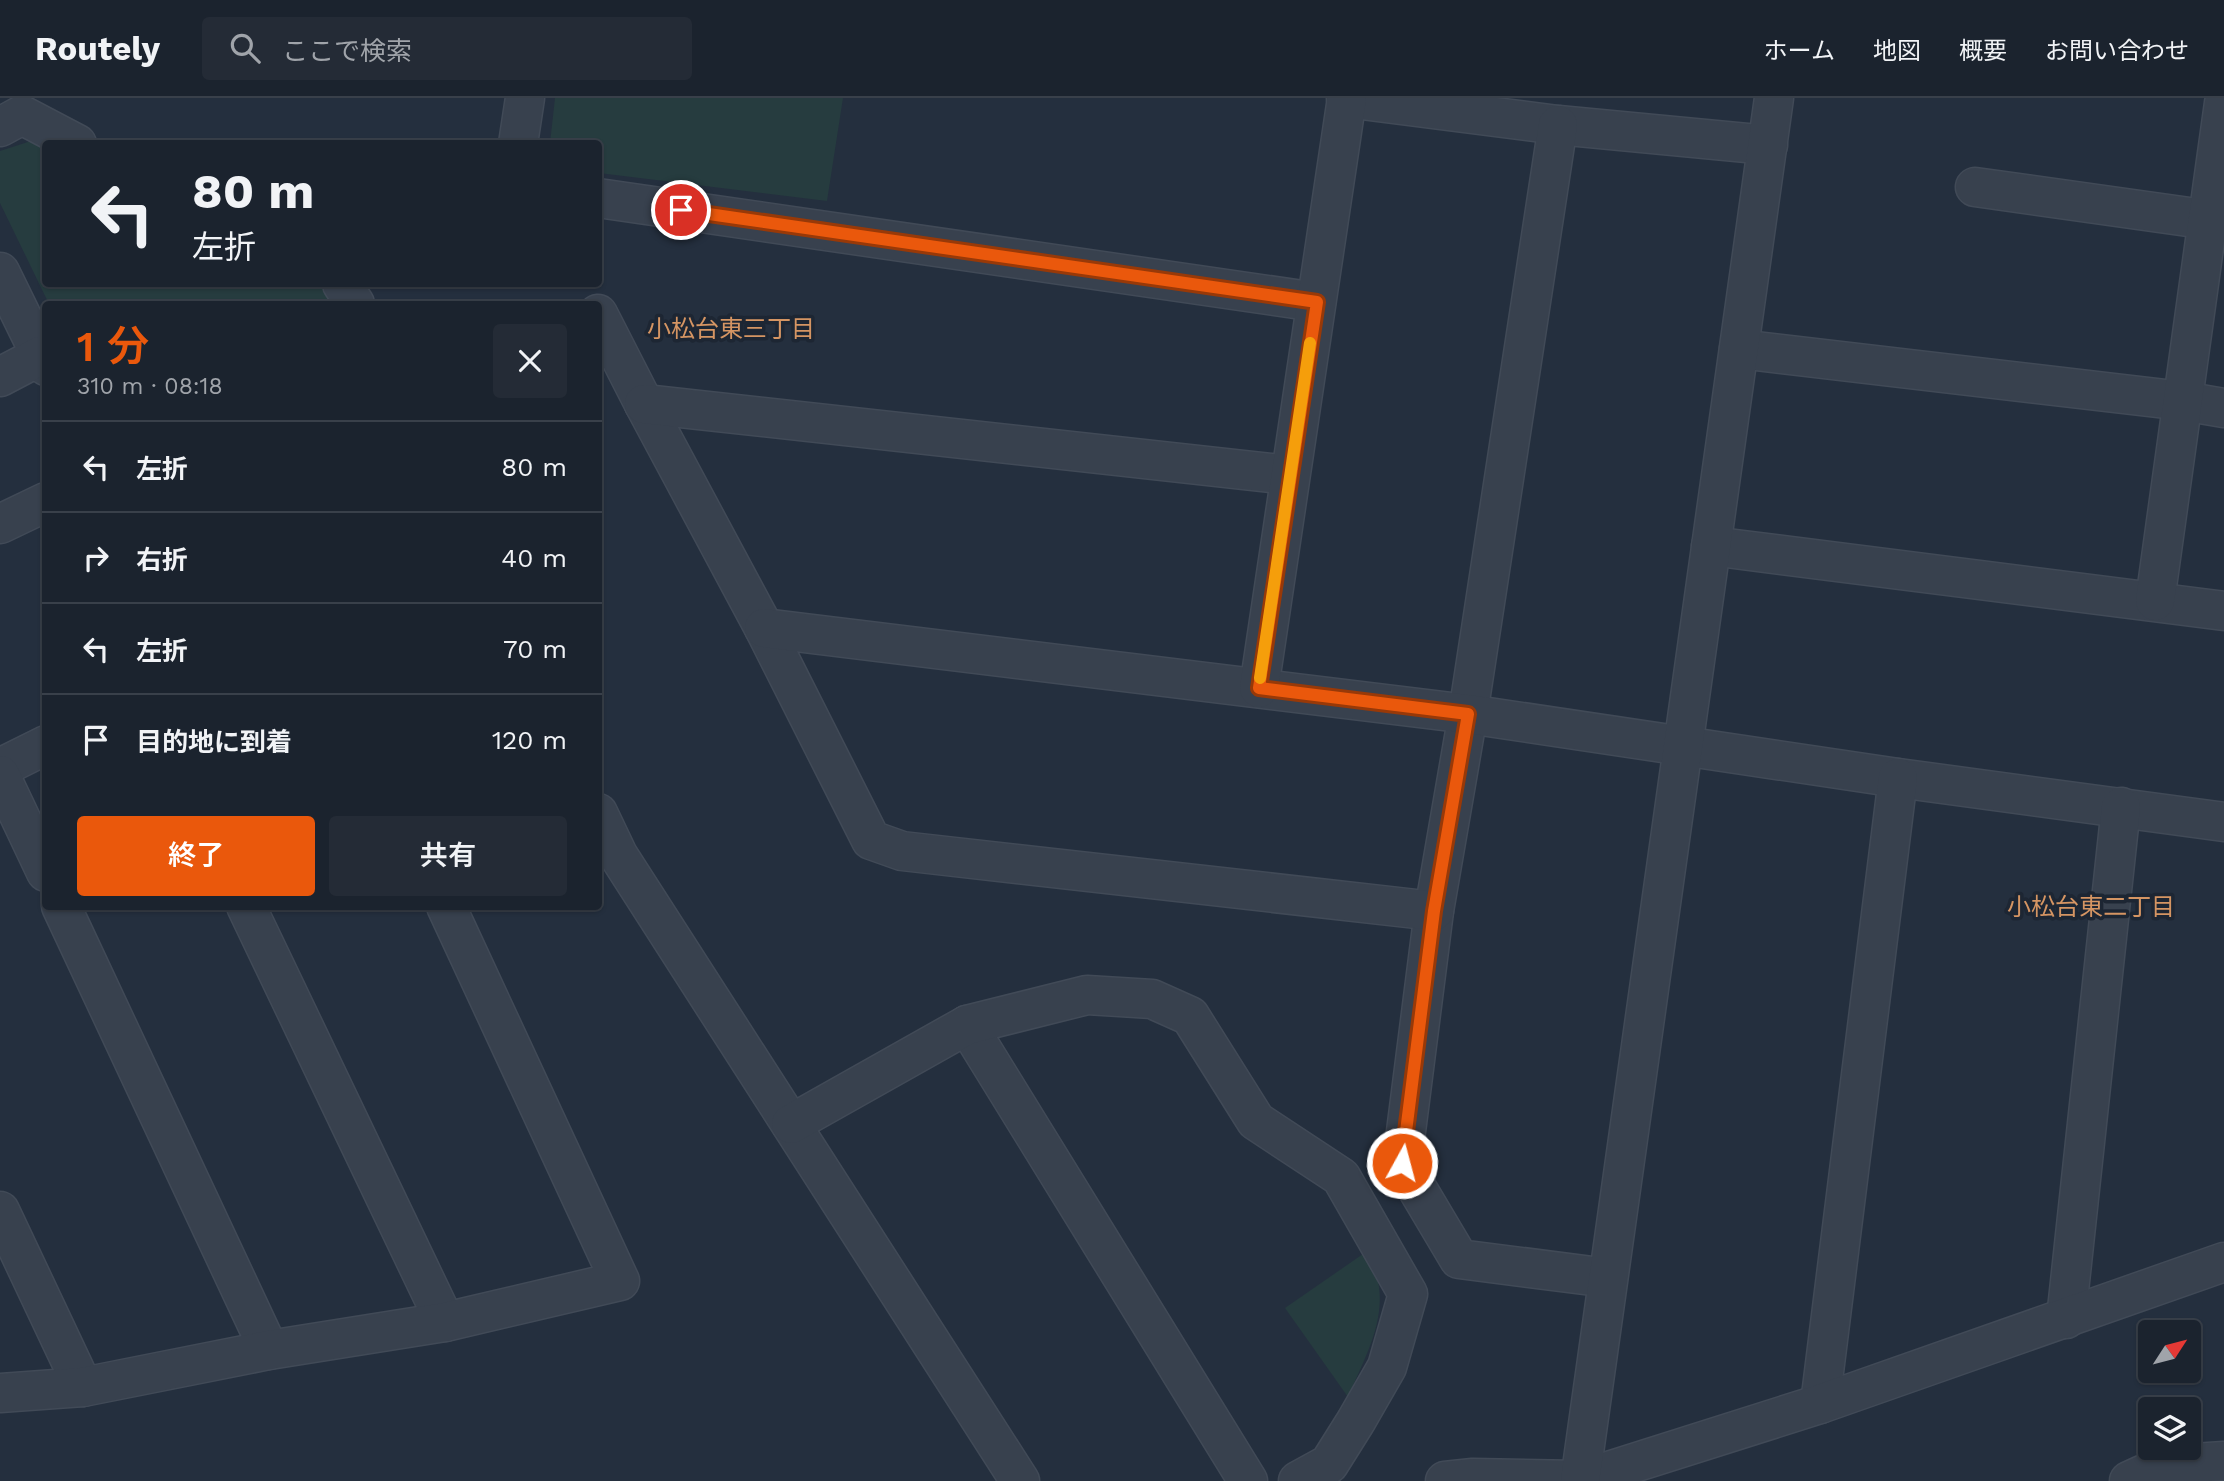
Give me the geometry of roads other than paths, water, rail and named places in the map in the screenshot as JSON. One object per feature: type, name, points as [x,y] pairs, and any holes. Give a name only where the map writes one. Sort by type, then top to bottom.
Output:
[{"type":"street","points":[[519,140],[524,98]]},
{"type":"street","points":[[1259,688],[1347,98],[1558,125],[1768,145]]},
{"type":"street","points":[[1580,1480],[1774,98]]},
{"type":"street","points":[[2155,601],[2182,401],[2216,220],[2224,103]]},
{"type":"street","points":[[0,127],[22,115],[69,140]]},
{"type":"street","points":[[1558,125],[1468,714],[1434,911],[1402,1163],[1459,1259],[1608,1278]]},
{"type":"street","points":[[1975,187],[2216,220]]},
{"type":"street","points":[[602,199],[1317,302]]},
{"type":"street","points":[[0,272],[42,359]]},
{"type":"street","points":[[602,322],[764,628],[871,840],[902,851],[1434,911]]},
{"type":"street","points":[[1739,349],[2224,408]]},
{"type":"street","points":[[0,377],[42,361]]},
{"type":"street","points":[[644,404],[1290,475]]},
{"type":"street","points":[[0,524],[42,504]]},
{"type":"street","points":[[1711,546],[2224,611]]},
{"type":"street","points":[[764,628],[1468,714],[1898,778],[2224,822]]},
{"type":"street","points":[[0,768],[42,747]]},
{"type":"street","points":[[0,775],[42,864]]},
{"type":"street","points":[[1820,1404],[1898,778]]},
{"type":"street","points":[[2066,1319],[2121,807]]},
{"type":"street","points":[[602,821],[618,855],[1020,1481]]},
{"type":"street","points":[[63,910],[269,1350]]},
{"type":"street","points":[[248,910],[446,1322]]},
{"type":"street","points":[[0,1394],[83,1387],[269,1350],[446,1322],[620,1281],[448,910]]},
{"type":"street","points":[[791,1124],[967,1025],[1087,995],[1152,999],[1190,1016],[1256,1121],[1341,1177],[1408,1294],[1387,1367],[1356,1421],[1329,1464],[1298,1481]]},
{"type":"street","points":[[967,1025],[1248,1481]]},
{"type":"street","points":[[0,1211],[83,1387]]},
{"type":"street","points":[[1445,1481],[1473,1478],[1580,1480],[1820,1404],[2224,1262]]},
{"type":"street","points":[[2129,1481],[2164,1465],[2224,1461]]},
{"type":"district","name":"小松台東三丁目","points":[[731,329]]},
{"type":"district","name":"小松台東二丁目","points":[[2091,907]]}]
